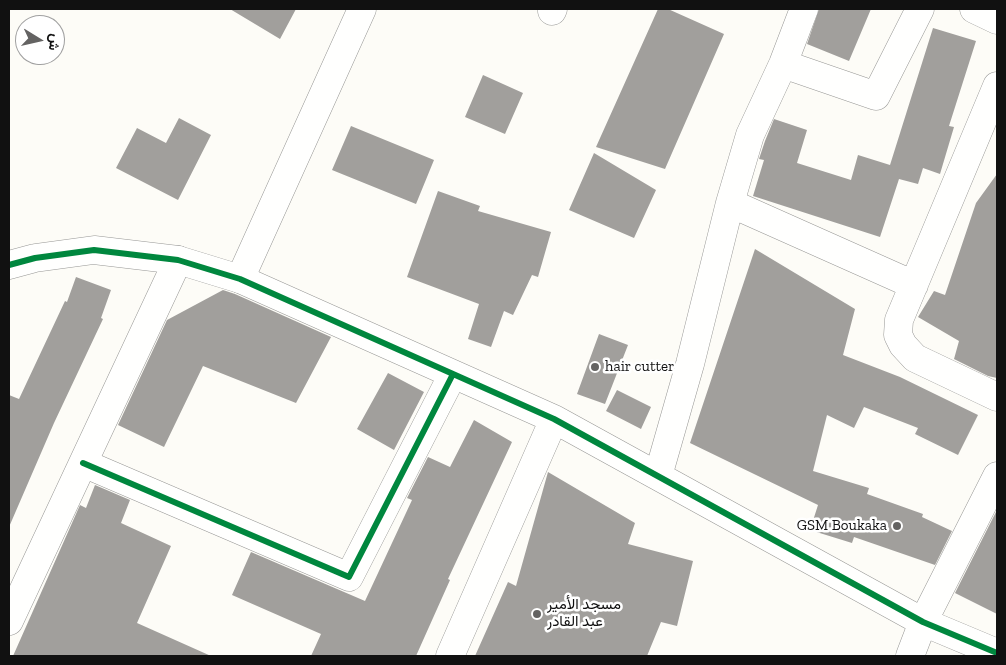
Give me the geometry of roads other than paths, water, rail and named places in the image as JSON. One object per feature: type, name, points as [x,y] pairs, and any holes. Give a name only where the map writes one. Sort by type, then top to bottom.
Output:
[{"type":"street","points":[[240,279],[362,9]]},
{"type":"street","points":[[658,476],[690,364],[730,202],[750,135],[783,64],[804,9]]},
{"type":"street","points":[[783,64],[876,96],[920,9]]},
{"type":"street","points":[[974,9],[997,20]]},
{"type":"street","points":[[997,86],[899,320],[898,335],[916,358],[997,397]]},
{"type":"street","points":[[730,202],[914,285]]},
{"type":"street","points":[[9,265],[34,258],[94,250],[178,260],[240,279],[554,419],[923,622],[997,653]]},
{"type":"street","points":[[9,621],[178,260]]},
{"type":"street","points":[[83,463],[349,577],[453,374]]},
{"type":"street","points":[[450,656],[554,419]]},
{"type":"street","points":[[910,656],[923,622],[997,476]]},
{"type":"place","name":"hair cutter","points":[[595,367]]},
{"type":"place","name":"GSM Boukaka","points":[[897,526]]},
{"type":"place","name":"مسجد الأمير عبد القادر","points":[[537,614]]}]
